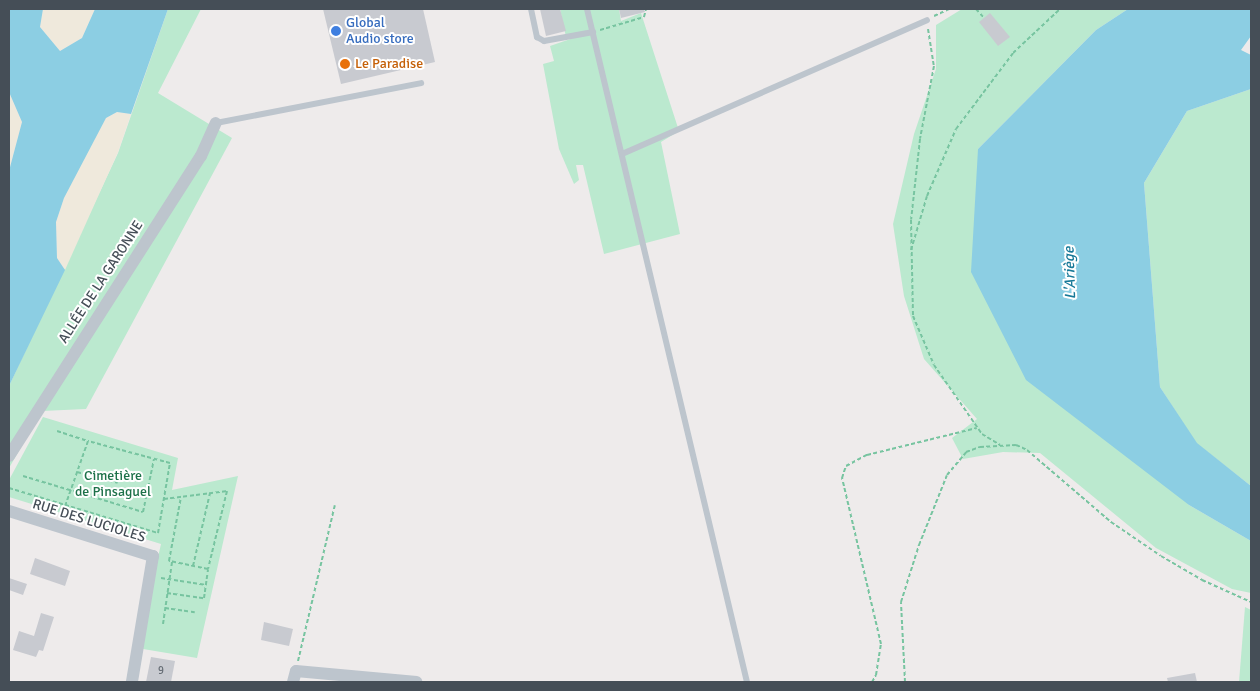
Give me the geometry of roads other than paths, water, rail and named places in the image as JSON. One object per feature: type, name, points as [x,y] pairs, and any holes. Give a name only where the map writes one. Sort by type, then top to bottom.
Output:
[{"type":"street","name":"ALLÉE DE LA GARONNE","points":[[9,456],[201,156],[216,123]]},
{"type":"street","name":"RUE DES LUCIOLES","points":[[9,511],[153,556],[132,682]]},
{"type":"street","points":[[295,677],[417,682]]},
{"type":"lane","points":[[530,9],[537,37],[544,41],[593,32]]},
{"type":"lane","points":[[587,9],[747,682]]},
{"type":"lane","points":[[622,154],[927,20]]},
{"type":"lane","points":[[216,123],[422,83]]},
{"type":"water","points":[[9,9],[43,9],[40,27],[60,51],[82,38],[95,9],[168,9],[131,114],[117,112],[106,118],[64,198],[56,222],[57,258],[65,270],[9,386],[9,171],[22,122],[9,92]]},
{"type":"water","name":"L'Ariège","points":[[1128,9],[1251,9],[1251,36],[1241,50],[1251,55],[1251,89],[1187,111],[1144,183],[1160,387],[1197,443],[1251,486],[1251,541],[1189,505],[1026,380],[971,272],[978,149],[1096,30]]},
{"type":"place","name":"Global Audio store","points":[[336,31]]},
{"type":"place","name":"Le Paradise","points":[[345,64]]},
{"type":"park label","name":"Cimetière de Pinsaguel","points":[[113,484]]}]
